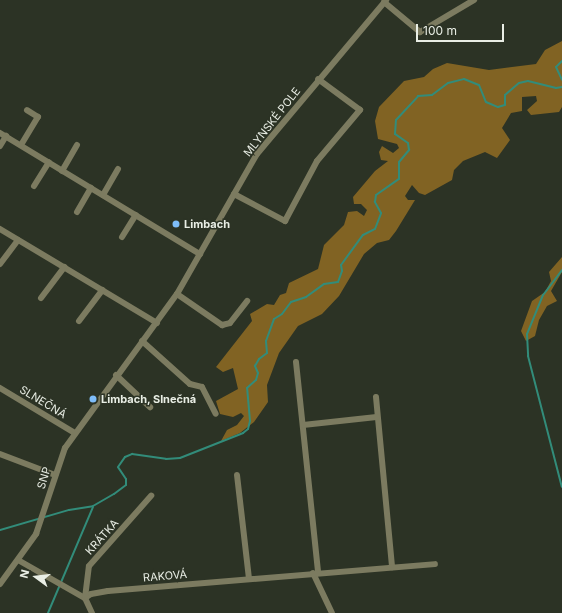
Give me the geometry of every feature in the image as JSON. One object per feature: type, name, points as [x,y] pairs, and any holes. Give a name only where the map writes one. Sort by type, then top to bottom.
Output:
[{"type":"street","points":[[385,1],[420,32],[474,0]]},
{"type":"street","name":"MLYNSKÉ POLE","points":[[157,323],[192,269],[257,154],[318,79],[385,1]]},
{"type":"street","points":[[234,194],[285,222],[317,162],[360,110],[318,79]]},
{"type":"street","points":[[21,146],[38,117],[27,110]]},
{"type":"street","points":[[0,146],[3,135],[200,254]]},
{"type":"street","points":[[62,170],[77,145]]},
{"type":"street","points":[[34,186],[48,162]]},
{"type":"street","points":[[103,195],[118,169]]},
{"type":"street","points":[[77,212],[91,188]]},
{"type":"street","points":[[122,237],[136,215]]},
{"type":"street","points":[[0,229],[157,323]]},
{"type":"street","points":[[0,264],[18,240]]},
{"type":"street","points":[[41,298],[64,267]]},
{"type":"street","points":[[79,321],[102,290]]},
{"type":"street","points":[[177,294],[222,325],[230,323],[247,301]]},
{"type":"street","name":"SNP","points":[[0,584],[18,560],[41,523],[55,475],[65,448],[114,377],[157,323]]},
{"type":"street","points":[[142,341],[190,384],[202,387],[216,414]]},
{"type":"street","points":[[296,362],[316,573],[332,613]]},
{"type":"street","points":[[114,377],[150,407]]},
{"type":"street","name":"SLNEČNÁ","points":[[0,388],[75,433]]},
{"type":"street","points":[[376,397],[392,567]]},
{"type":"street","points":[[303,425],[377,417]]},
{"type":"street","points":[[0,454],[55,475]]},
{"type":"street","points":[[237,475],[249,578]]},
{"type":"street","name":"KRÁTKA","points":[[85,598],[89,566],[151,496]]},
{"type":"street","points":[[18,560],[54,582],[85,598],[92,613]]},
{"type":"street","name":"RAKOVÁ","points":[[85,598],[91,594],[108,591],[249,578],[435,564]]},
{"type":"shaded area","points":[[562,41],[562,107],[559,112],[531,115],[527,110],[537,101],[536,96],[522,97],[522,111],[511,113],[502,128],[510,140],[497,158],[485,152],[463,161],[454,170],[452,180],[425,195],[419,193],[412,185],[405,196],[408,200],[415,200],[389,240],[377,243],[364,254],[339,296],[322,314],[298,326],[279,353],[267,385],[268,402],[254,422],[240,433],[221,441],[227,430],[237,425],[244,416],[241,413],[233,417],[220,414],[216,401],[238,389],[233,368],[223,372],[216,367],[252,321],[250,314],[267,304],[274,305],[280,295],[286,293],[289,283],[318,269],[324,245],[344,225],[348,212],[357,211],[364,216],[367,210],[361,204],[354,204],[353,197],[375,171],[388,161],[381,160],[379,152],[382,146],[393,153],[399,148],[397,144],[378,139],[375,121],[379,107],[404,81],[424,77],[433,69],[447,63],[489,70],[536,64],[545,50]]},
{"type":"shaded area","points":[[562,257],[562,272],[551,291],[557,301],[547,306],[539,320],[535,336],[526,341],[521,331],[532,301],[545,292],[551,281],[549,272]]},
{"type":"waterway","points":[[562,61],[556,67],[562,80]]},
{"type":"waterway","points":[[0,530],[69,510],[93,506],[114,494],[126,485],[126,479],[118,467],[125,457],[132,454],[166,459],[180,458],[243,433],[248,429],[250,421],[247,388],[256,380],[258,373],[255,366],[259,359],[267,353],[266,341],[274,319],[282,314],[291,302],[306,297],[324,284],[338,282],[342,271],[341,265],[363,235],[375,229],[381,213],[375,202],[376,195],[399,179],[399,162],[409,150],[408,143],[395,134],[396,120],[418,96],[432,95],[448,83],[464,79],[479,85],[486,102],[498,107],[505,105],[505,95],[519,83],[528,81],[556,88],[562,87]]},
{"type":"waterway","points":[[562,270],[543,295],[527,334],[528,356],[562,487]]},
{"type":"waterway","points":[[48,613],[93,507]]},
{"type":"place","name":"Limbach","points":[[176,224]]},
{"type":"place","name":"Limbach, Slnečná","points":[[93,399]]}]
